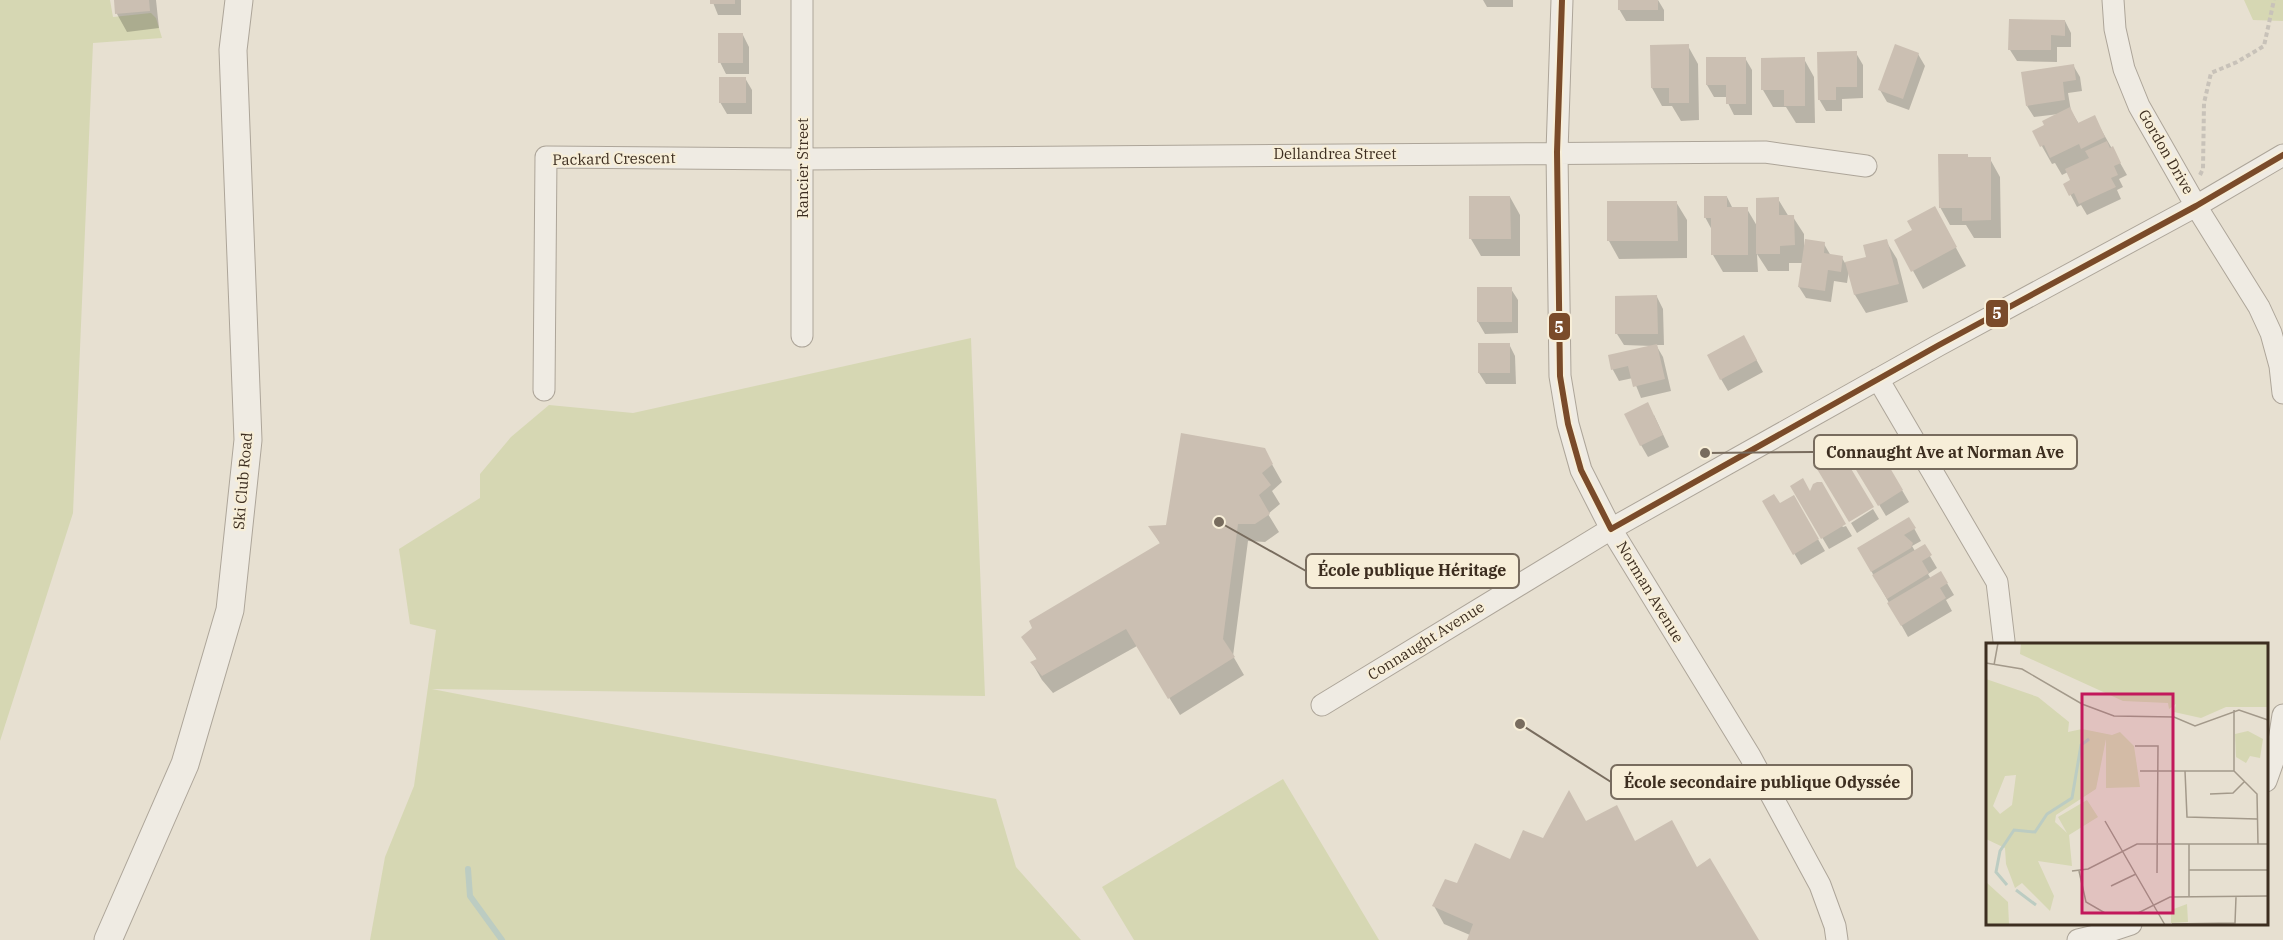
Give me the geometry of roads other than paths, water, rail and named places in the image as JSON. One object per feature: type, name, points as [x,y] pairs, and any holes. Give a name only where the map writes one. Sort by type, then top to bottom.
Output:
[{"type":"street","name":"Ski Club Road","points":[[108,940],[185,764],[230,610],[248,440],[232,50],[239,0]]},
{"type":"street","name":"Rancier Street","points":[[802,0],[802,336]]},
{"type":"street","name":"Norman Avenue","points":[[1562,0],[1557,152],[1560,375],[1568,424],[1581,470],[1611,529],[1750,756],[1820,885],[1835,926],[1837,940]]},
{"type":"street","name":"Gordon Drive","points":[[2113,0],[2115,28],[2124,69],[2139,106],[2194,202],[2259,307],[2277,331],[2283,393]]},
{"type":"street","name":"Dellandrea Street","points":[[803,159],[1765,152],[1866,166]]},
{"type":"street","name":"Connaught Avenue","points":[[1322,705],[1611,529],[2194,202],[2283,155]]},
{"type":"street","name":"Packard Crescent","points":[[544,390],[546,157],[803,159]]},
{"type":"street","points":[[1878,379],[1997,582],[2004,641]]},
{"type":"street","points":[[2268,776],[2278,747],[2283,715]]},
{"type":"street","points":[[2078,940],[2128,925]]},
{"type":"waterway","points":[[468,869],[470,896],[502,940]]},
{"type":"place","name":"Connaught Ave at Norman Ave","points":[[1705,453]]},
{"type":"place","name":"École publique Héritage","points":[[1219,522]]},
{"type":"place","name":"École secondaire publique Odyssée","points":[[1520,724]]}]
